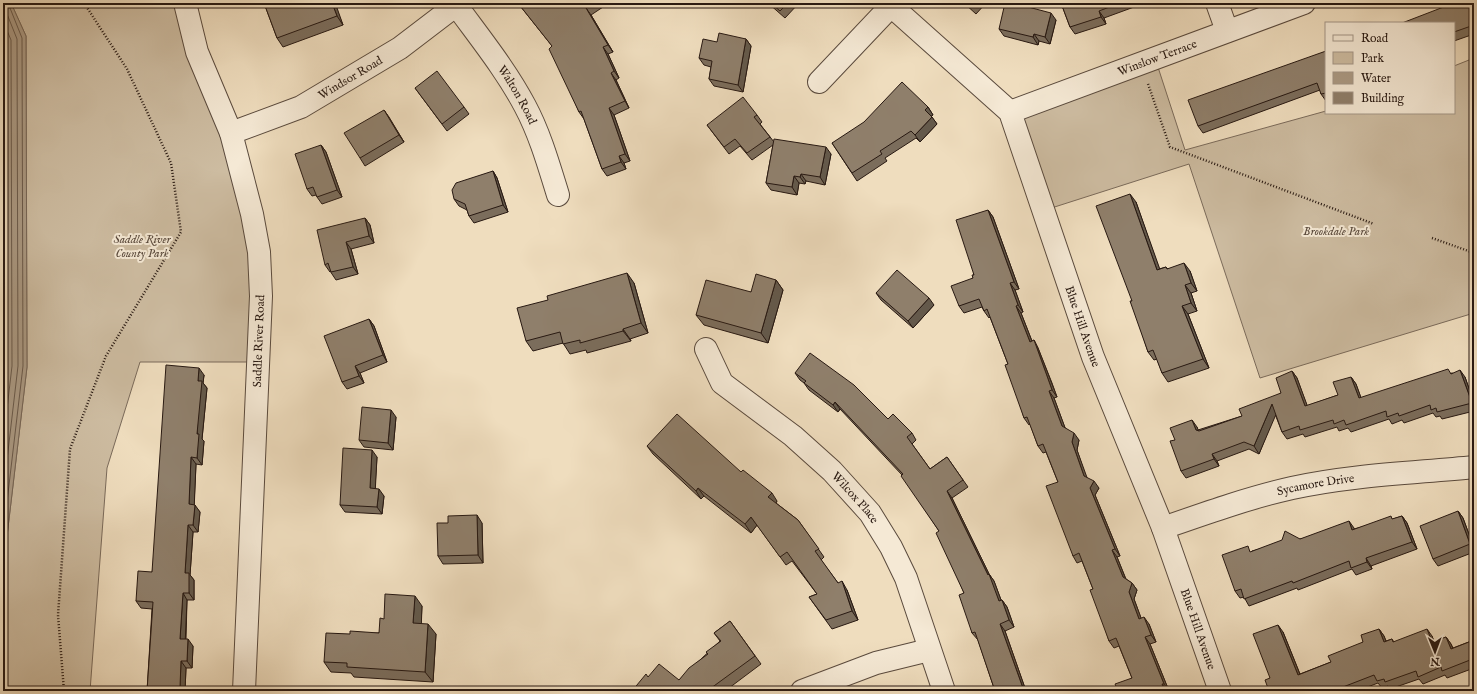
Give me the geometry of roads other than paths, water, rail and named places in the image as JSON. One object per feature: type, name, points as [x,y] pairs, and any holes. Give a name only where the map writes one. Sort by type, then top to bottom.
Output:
[{"type":"street","name":"Saddle River Road","points":[[185,3],[197,52],[231,133],[252,214],[259,252],[261,296],[244,691]]},
{"type":"street","points":[[1217,3],[1227,31]]},
{"type":"street","name":"Winslow Terrace","points":[[1010,112],[1304,3]]},
{"type":"street","name":"Windsor Road","points":[[231,133],[301,106],[400,48],[458,4]]},
{"type":"street","name":"Walton Road","points":[[458,4],[492,54],[525,107],[548,164],[558,195]]},
{"type":"street","points":[[819,82],[890,4]]},
{"type":"street","name":"Blue Hill Avenue","points":[[890,4],[1010,112],[1093,356],[1164,528],[1220,691]]},
{"type":"street","name":"Wilcox Place","points":[[706,349],[722,383],[792,436],[832,471],[870,514],[891,547],[906,578],[944,691]]},
{"type":"street","name":"Sycamore Drive","points":[[1164,528],[1234,503],[1293,488],[1353,479],[1474,467]]},
{"type":"street","points":[[802,691],[876,663],[929,650]]},
{"type":"water","points":[[3,3],[11,3],[26,36],[27,367],[3,570]]},
{"type":"park label","name":"Brookdale Park","points":[[1336,231]]},
{"type":"park label","name":"Saddle River County Park","points":[[142,246]]}]
